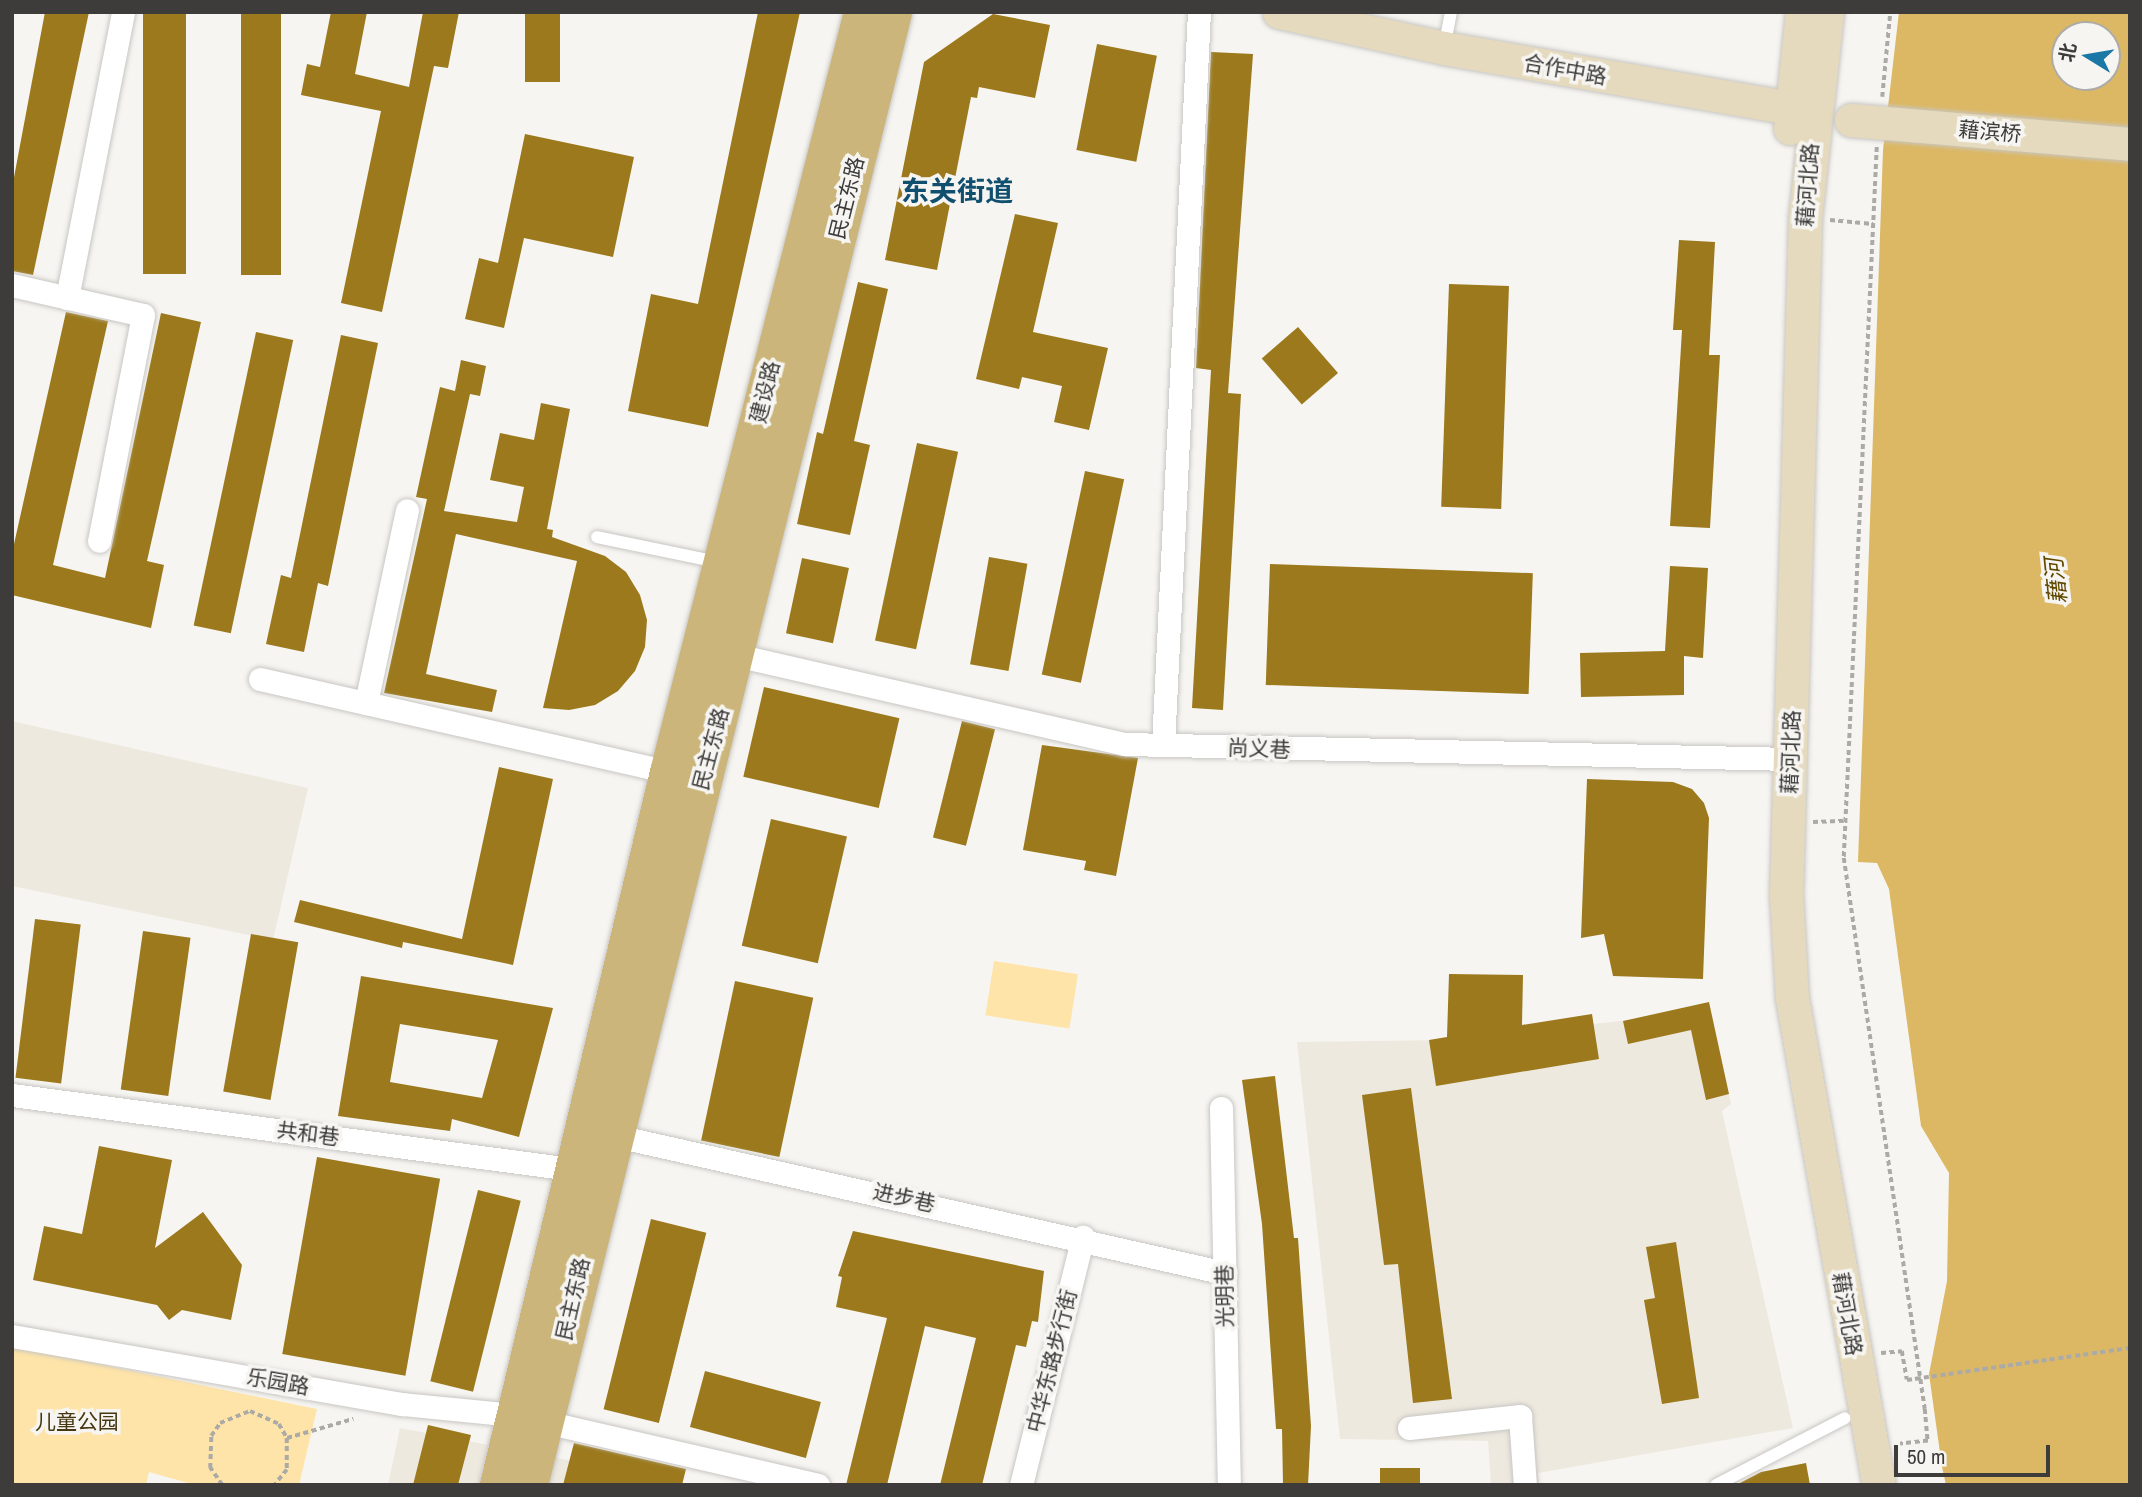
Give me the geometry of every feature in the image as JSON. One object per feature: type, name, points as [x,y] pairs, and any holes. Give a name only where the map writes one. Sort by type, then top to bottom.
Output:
[{"type":"main road","name":"建设路","points":[[668,772],[862,12]]},
{"type":"main road","name":"民主东路","points":[[498,1485],[529,1418],[598,1132],[736,655],[893,12]]},
{"type":"main road","name":"合作中路","points":[[1279,12],[1444,48],[1851,120]]},
{"type":"main road","name":"藉河北路","points":[[1802,12],[1805,218],[1782,759],[1764,899],[1772,1014],[1858,1485]]},
{"type":"main road","name":"藉河北路","points":[[1827,12],[1802,112],[1782,759],[1789,823],[1786,895],[1792,998],[1879,1485]]},
{"type":"main road","name":"藉滨桥","points":[[1851,120],[2130,144]]},
{"type":"main road","name":"民主东路","points":[[598,1132],[668,772]]},
{"type":"main road","name":"民主东路","points":[[528,1485],[529,1418]]},
{"type":"street","points":[[67,298],[123,12]]},
{"type":"street","points":[[1163,745],[1199,12]]},
{"type":"street","points":[[12,285],[144,315],[99,541]]},
{"type":"street","points":[[366,703],[407,510]]},
{"type":"street","name":"尚义巷","points":[[736,655],[1125,744],[1782,759]]},
{"type":"street","points":[[260,679],[668,772]]},
{"type":"street","name":"共和巷","points":[[12,1095],[588,1171]]},
{"type":"street","name":"光明巷","points":[[1221,1108],[1229,1485]]},
{"type":"street","name":"进步巷","points":[[598,1132],[1083,1237],[1224,1273]]},
{"type":"street","name":"中华东路步行街","points":[[1021,1485],[1083,1237]]},
{"type":"street","name":"乐园路","points":[[12,1336],[402,1404],[529,1418],[818,1485]]},
{"type":"street","points":[[1409,1428],[1520,1416],[1525,1485]]},
{"type":"lane","points":[[1444,48],[1451,12]]},
{"type":"lane","points":[[597,537],[722,563]]},
{"type":"lane","points":[[1716,1485],[1730,1481],[1845,1418]]},
{"type":"path","points":[[1881,105],[1890,12]]},
{"type":"path","points":[[1871,1447],[1928,1441],[1844,858],[1877,144]]},
{"type":"path","points":[[1805,218],[1873,224]]},
{"type":"path","points":[[1789,823],[1846,821]]},
{"type":"path","points":[[1902,1351],[1907,1380],[2130,1348]]},
{"type":"path","points":[[288,1438],[402,1404]]},
{"type":"path","points":[[222,1485],[210,1468],[207,1452],[220,1423],[234,1414],[265,1415],[288,1438],[287,1470],[275,1485]]},
{"type":"shaded area","points":[[12,721],[308,788],[273,940],[12,886]]},
{"type":"shaded area","points":[[1709,1011],[1731,1104],[1722,1111],[1793,1428],[1538,1473],[1539,1485],[1491,1485],[1488,1441],[1340,1439],[1297,1042],[1450,1040]]},
{"type":"shaded area","points":[[400,1428],[651,1476],[648,1485],[388,1485]]},
{"type":"green space","points":[[994,961],[1078,974],[1069,1029],[985,1015]]},
{"type":"green space","name":"儿童公园","points":[[12,1346],[317,1409],[299,1485],[195,1485],[149,1472],[146,1485],[12,1485]]},
{"type":"water","name":"藉河","points":[[1899,12],[2130,12],[2130,1485],[1946,1485],[1929,1374],[1947,1281],[1949,1173],[1921,1126],[1889,889],[1877,863],[1858,862],[1883,150]]},
{"type":"building","points":[[45,12],[89,12],[33,275],[12,271],[12,188]]},
{"type":"building","points":[[143,12],[186,12],[186,274],[143,274]]},
{"type":"building","points":[[241,12],[281,12],[281,275],[241,275]]},
{"type":"building","points":[[331,12],[367,12],[355,74],[409,87],[423,12],[459,12],[448,68],[434,66],[382,312],[341,303],[381,111],[301,95],[307,64],[320,67]]},
{"type":"building","points":[[525,12],[560,12],[560,82],[525,82]]},
{"type":"building","points":[[758,12],[800,12],[708,427],[628,411],[651,294],[698,304]]},
{"type":"building","points":[[993,14],[1050,25],[1035,98],[979,87],[977,98],[971,97],[937,270],[885,260],[924,62]]},
{"type":"building","points":[[1097,44],[1157,56],[1136,162],[1076,150]]},
{"type":"building","points":[[1211,52],[1253,54],[1228,393],[1241,394],[1223,710],[1192,708],[1211,370],[1196,368]]},
{"type":"building","points":[[525,134],[634,157],[613,257],[524,238],[504,328],[465,319],[479,258],[498,263]]},
{"type":"building","points":[[1015,214],[1058,223],[1033,332],[1108,348],[1089,430],[1054,422],[1062,386],[1022,377],[1019,389],[976,379]]},
{"type":"building","points":[[1679,240],[1715,242],[1709,355],[1720,355],[1710,528],[1670,526],[1682,330],[1673,330]]},
{"type":"building","points":[[858,282],[888,289],[854,441],[870,445],[850,535],[797,524],[817,432],[823,434]]},
{"type":"building","points":[[1449,284],[1509,286],[1501,509],[1441,507]]},
{"type":"building","points":[[66,312],[108,321],[53,565],[105,578],[161,313],[201,322],[147,561],[164,565],[151,628],[12,595],[12,553]]},
{"type":"building","points":[[1298,327],[1338,373],[1302,405],[1262,358]]},
{"type":"building","points":[[256,332],[293,340],[231,633],[194,625]]},
{"type":"building","points":[[341,335],[378,343],[328,586],[318,583],[304,652],[266,644],[281,575],[291,578]]},
{"type":"building","points":[[461,360],[486,366],[480,396],[470,394],[444,511],[517,522],[524,487],[490,480],[500,433],[534,440],[541,403],[570,409],[547,529],[553,530],[552,537],[605,556],[626,572],[640,595],[647,620],[645,647],[635,671],[618,691],[595,705],[569,710],[543,708],[577,561],[456,534],[426,674],[497,690],[492,712],[384,693],[427,499],[416,497],[440,387],[455,391]]},
{"type":"building","points":[[917,443],[958,452],[916,649],[875,641]]},
{"type":"building","points":[[1085,471],[1124,479],[1081,683],[1042,674]]},
{"type":"building","points":[[989,557],[1027,564],[1008,671],[970,664]]},
{"type":"building","points":[[802,558],[849,568],[833,643],[786,633]]},
{"type":"building","points":[[1270,564],[1533,573],[1529,694],[1266,685]]},
{"type":"building","points":[[1670,566],[1708,568],[1703,658],[1684,656],[1684,695],[1581,697],[1580,653],[1665,651]]},
{"type":"building","points":[[764,687],[899,718],[879,808],[743,777]]},
{"type":"building","points":[[962,721],[995,729],[966,846],[933,837]]},
{"type":"building","points":[[1042,745],[1138,758],[1116,876],[1084,870],[1086,861],[1023,850]]},
{"type":"building","points":[[499,767],[553,779],[513,965],[403,942],[402,948],[294,922],[300,900],[462,939]]},
{"type":"building","points":[[1587,779],[1673,782],[1692,789],[1704,803],[1709,818],[1703,979],[1613,976],[1604,934],[1581,938]]},
{"type":"building","points":[[771,819],[847,837],[818,963],[742,946]]},
{"type":"building","points":[[35,919],[81,925],[61,1083],[16,1078]]},
{"type":"building","points":[[143,931],[191,938],[168,1096],[121,1089]]},
{"type":"building","points":[[251,934],[298,942],[270,1100],[223,1092]]},
{"type":"building","points":[[1449,974],[1523,975],[1522,1025],[1592,1014],[1599,1059],[1436,1086],[1429,1040],[1447,1037]]},
{"type":"building","points":[[361,976],[553,1008],[519,1137],[452,1119],[450,1131],[338,1116]],"holes":[[[400,1024],[498,1040],[482,1098],[390,1082]]]},
{"type":"building","points":[[735,981],[813,998],[779,1157],[701,1140]]},
{"type":"building","points":[[1709,1002],[1729,1094],[1706,1100],[1691,1030],[1628,1044],[1623,1021]]},
{"type":"building","points":[[1275,1076],[1294,1238],[1298,1238],[1311,1426],[1308,1485],[1283,1485],[1282,1429],[1276,1429],[1262,1224],[1242,1080]]},
{"type":"building","points":[[1411,1088],[1452,1399],[1413,1403],[1398,1264],[1384,1265],[1362,1095]]},
{"type":"building","points":[[99,1146],[172,1160],[155,1248],[203,1212],[242,1265],[231,1320],[182,1310],[169,1320],[157,1305],[33,1280],[44,1226],[82,1234]]},
{"type":"building","points":[[317,1157],[440,1179],[405,1376],[282,1354]]},
{"type":"building","points":[[478,1190],[521,1201],[473,1392],[430,1381]]},
{"type":"building","points":[[651,1219],[706,1233],[659,1423],[604,1409]]},
{"type":"building","points":[[853,1231],[1044,1271],[1038,1322],[1032,1321],[1026,1347],[1016,1345],[982,1485],[940,1485],[976,1338],[925,1326],[887,1485],[846,1485],[887,1318],[836,1307],[842,1277],[838,1276]]},
{"type":"building","points":[[1676,1242],[1699,1398],[1662,1404],[1644,1300],[1655,1298],[1646,1247]]},
{"type":"building","points":[[705,1371],[821,1402],[806,1458],[690,1427]]},
{"type":"building","points":[[428,1425],[471,1435],[458,1485],[413,1485]]},
{"type":"building","points":[[574,1443],[686,1469],[682,1485],[563,1485]]},
{"type":"building","points":[[1806,1463],[1810,1485],[1736,1485],[1761,1472]]},
{"type":"building","points":[[1380,1468],[1420,1468],[1420,1485],[1380,1485]]},
{"type":"district","name":"东关街道","points":[[957,191]]}]
